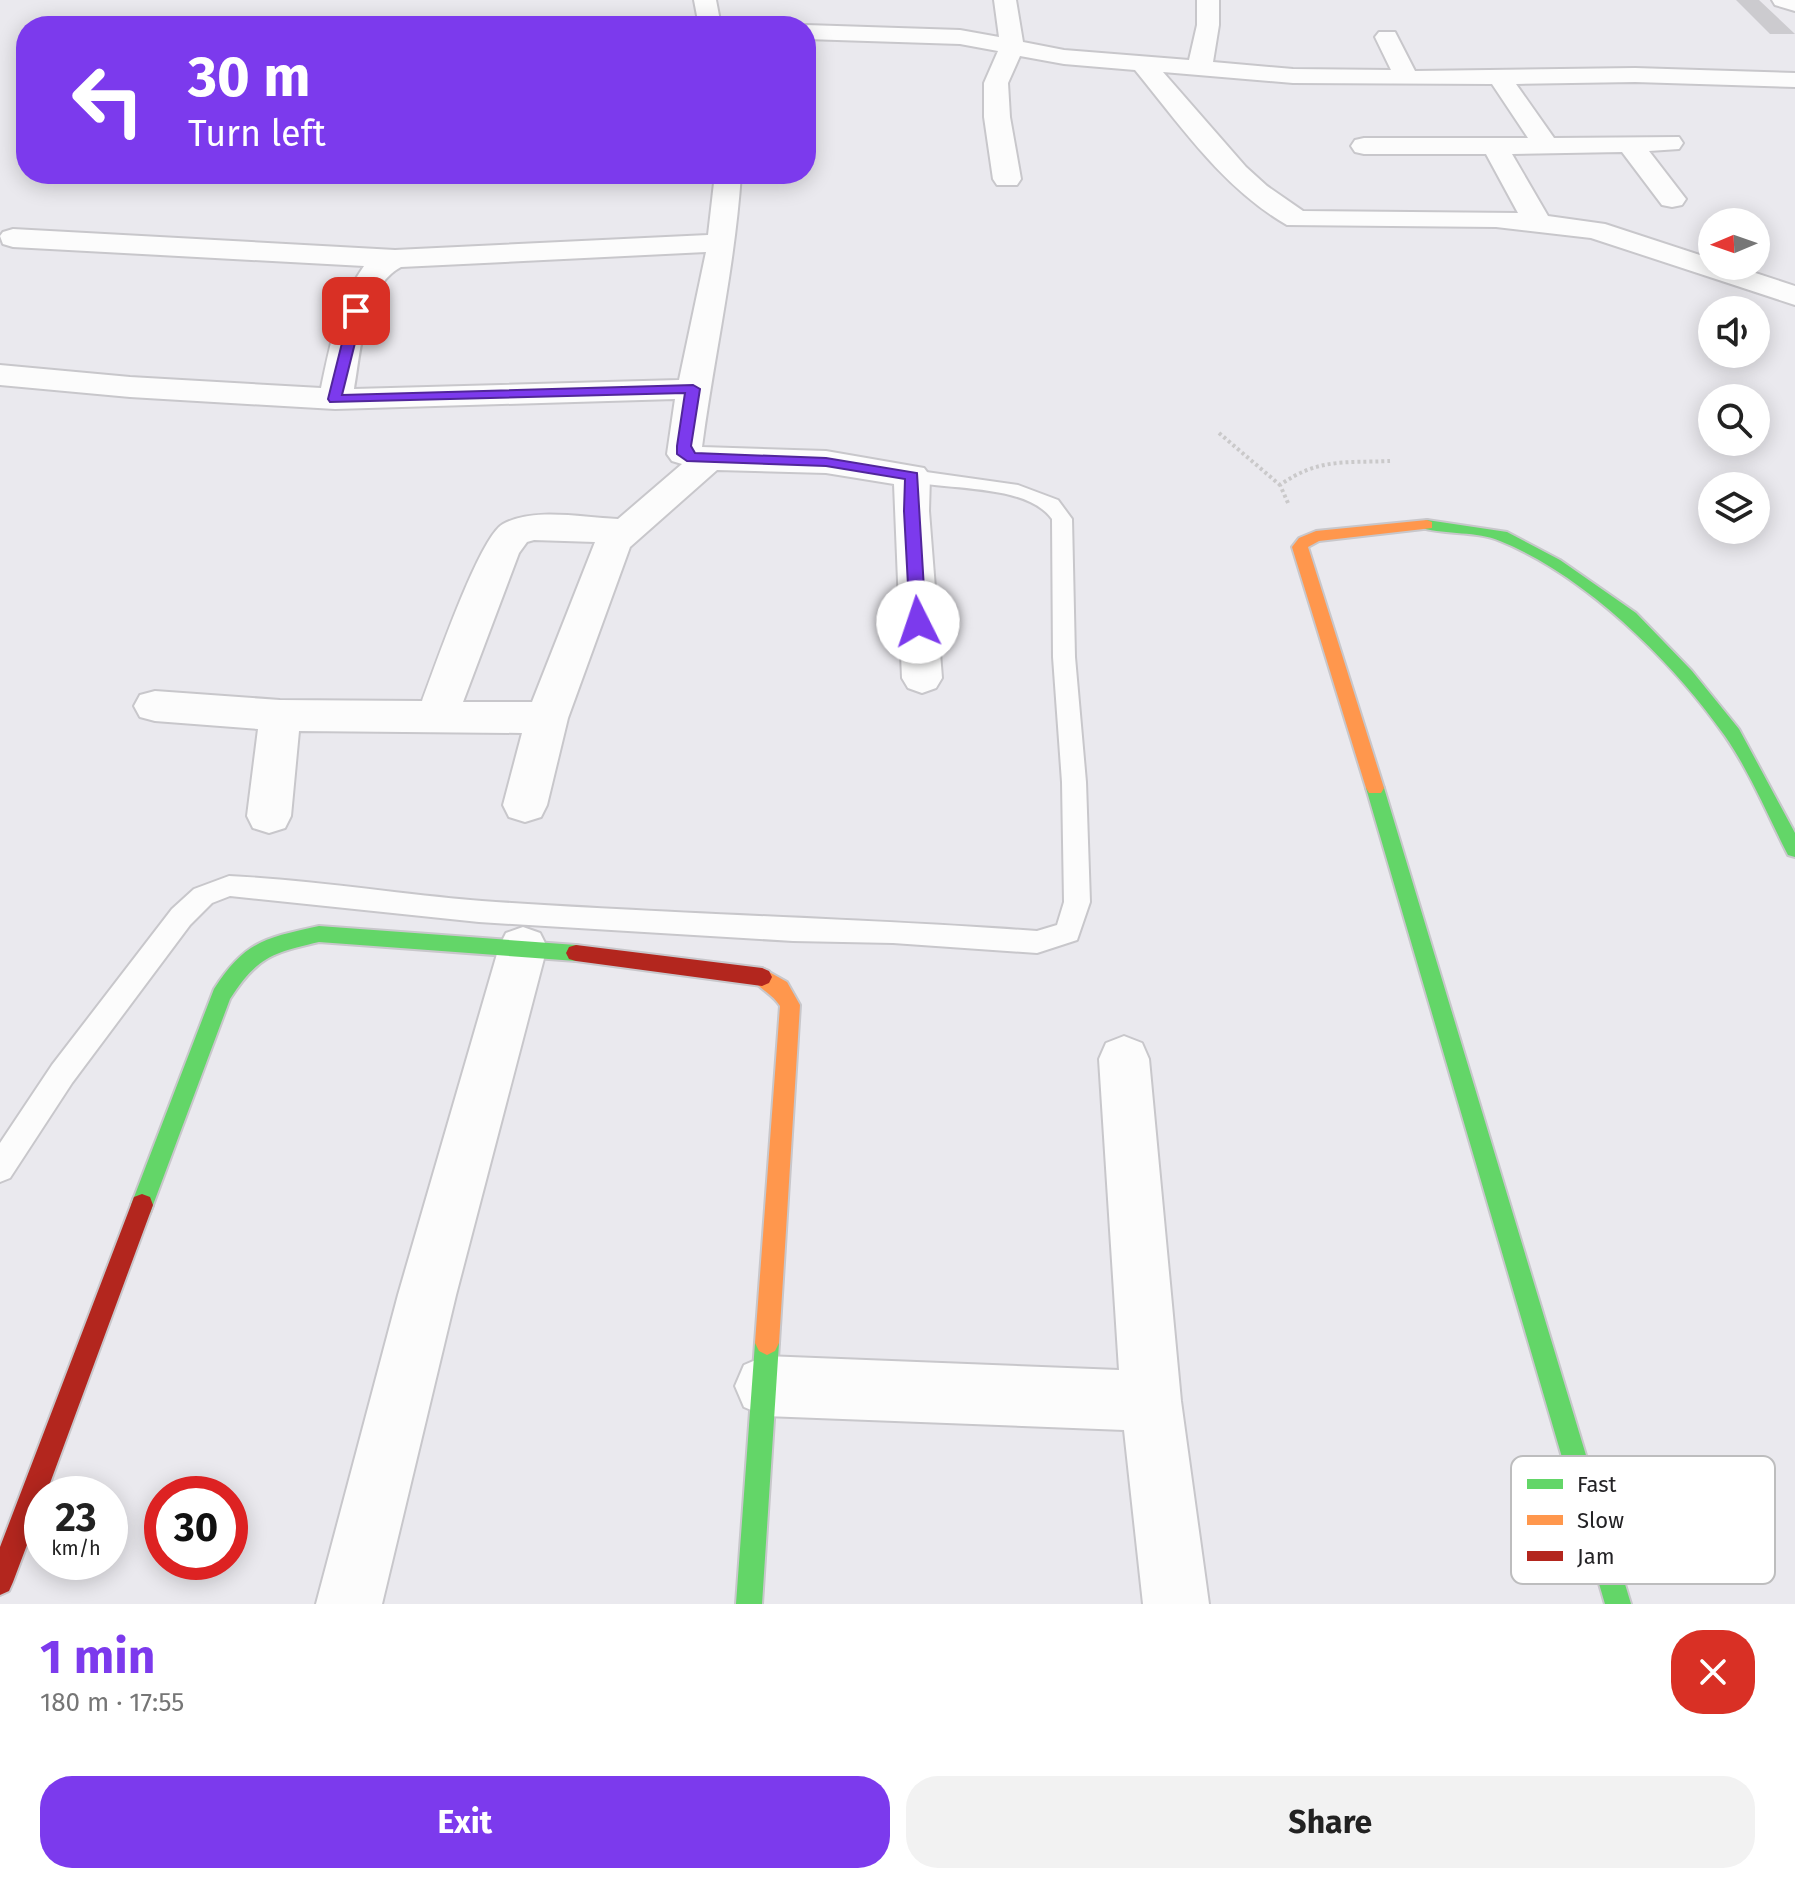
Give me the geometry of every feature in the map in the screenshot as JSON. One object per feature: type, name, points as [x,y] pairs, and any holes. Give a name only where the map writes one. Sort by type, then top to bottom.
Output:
[{"type":"street","points":[[1005,0],[1012,46],[996,83],[997,117],[1007,179]]},
{"type":"street","points":[[1199,70],[1208,25],[1208,0]]},
{"type":"street","points":[[1783,0],[1795,4]]},
{"type":"street","points":[[816,32],[960,37],[1064,57],[1144,66],[1321,78],[1635,75],[1795,80]]},
{"type":"street","points":[[1387,37],[1407,78]]},
{"type":"street","points":[[1144,66],[1224,159],[1280,212],[1297,219],[1537,222],[1595,230],[1795,296]]},
{"type":"street","points":[[1498,75],[1546,146]]},
{"type":"street","points":[[1364,146],[1670,143]]},
{"type":"street","points":[[1629,144],[1672,199]]},
{"type":"street","points":[[1494,145],[1537,222]]},
{"type":"street","points":[[727,184],[722,243],[693,389],[684,454],[708,459],[826,462],[912,476],[911,511],[922,678]]},
{"type":"street","points":[[13,238],[395,259],[722,243]]},
{"type":"street","points":[[335,399],[356,311],[376,270],[395,259]]},
{"type":"street","points":[[0,375],[130,387],[335,399],[693,389]]},
{"type":"street","points":[[525,805],[547,718],[605,557],[623,531],[662,502],[708,459]]},
{"type":"street","points":[[1574,1456],[1402,876],[1300,547],[1304,541],[1316,536],[1435,524],[1502,535],[1555,564],[1630,617],[1686,675],[1733,734],[1795,850]]},
{"type":"street","points":[[437,716],[501,550],[514,533],[534,528],[623,531]]},
{"type":"street","points":[[155,706],[280,715],[547,718]]},
{"type":"street","points":[[269,816],[280,715]]},
{"type":"street","points":[[0,1582],[221,995],[240,966],[275,944],[319,934],[523,947],[753,974],[774,980],[784,990],[790,1005],[749,1604]]},
{"type":"street","points":[[349,1604],[427,1295],[523,947]]},
{"type":"street","points":[[1124,1059],[1151,1401],[1176,1604]]},
{"type":"street","points":[[765,1386],[1151,1401]]},
{"type":"street","points":[[1612,1584],[1618,1604]]},
{"type":"lane","points":[[0,1168],[62,1074],[181,917],[203,896],[229,886],[479,911],[793,930],[893,932],[1037,942],[1068,932],[1077,902],[1077,887],[1074,782],[1064,657],[1062,519],[1051,504],[1011,489],[912,476]]},
{"type":"path","points":[[1219,433],[1280,485],[1304,541]]},
{"type":"path","points":[[1280,485],[1301,470],[1324,464],[1390,461]]},
{"type":"building","points":[[1736,0],[1759,0],[1795,34],[1770,34]]},
{"type":"traffic: fast","points":[[1427,525],[1502,535],[1555,564],[1630,617],[1686,675],[1733,734],[1795,850]]},
{"type":"traffic: fast","points":[[1375,788],[1574,1456]]},
{"type":"traffic: fast","points":[[142,1205],[221,995],[240,966],[275,944],[319,934],[576,953]]},
{"type":"traffic: fast","points":[[749,1604],[767,1343]]},
{"type":"traffic: fast","points":[[1612,1584],[1618,1604]]},
{"type":"traffic: slow","points":[[1375,788],[1300,547],[1304,541],[1316,536],[1427,525]]},
{"type":"traffic: slow","points":[[762,977],[780,988],[790,1005],[767,1343]]},
{"type":"traffic: jam","points":[[576,953],[762,977]]},
{"type":"traffic: jam","points":[[0,1582],[142,1205]]},
{"type":"route","points":[[356,311],[335,399],[693,389],[684,446],[684,454],[692,458],[826,462],[912,476],[911,511],[918,622]]}]
